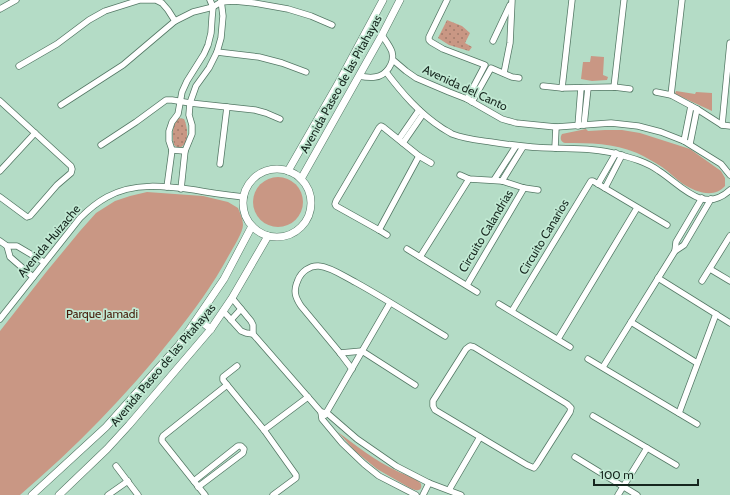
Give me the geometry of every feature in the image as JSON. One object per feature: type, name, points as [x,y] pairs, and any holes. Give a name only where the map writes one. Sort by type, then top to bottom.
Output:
[{"type":"street","points":[[0,9],[16,0]]},
{"type":"street","points":[[19,66],[58,44],[89,20],[105,11],[140,0],[156,0],[162,3],[174,21]]},
{"type":"street","points":[[168,187],[172,150],[169,141],[169,131],[172,122],[178,114],[182,92],[204,54],[208,44],[211,33],[212,7],[210,0]]},
{"type":"street","name":"Avenida Paseo de las Pitahayas","points":[[288,171],[339,82],[383,0]]},
{"type":"street","name":"Avenida Paseo de las Pitahayas","points":[[301,179],[400,0]]},
{"type":"street","points":[[447,0],[429,37],[431,42],[443,49],[485,65],[466,99]]},
{"type":"street","points":[[493,41],[512,0]]},
{"type":"street","points":[[504,73],[510,42],[512,0]]},
{"type":"street","points":[[562,88],[572,0]]},
{"type":"street","points":[[614,87],[624,0]]},
{"type":"street","points":[[671,95],[682,0]]},
{"type":"street","points":[[181,189],[185,151],[192,134],[192,125],[189,115],[190,104],[196,86],[209,68],[217,52],[223,16],[221,1]]},
{"type":"street","points":[[61,105],[123,65],[174,21],[193,12],[212,7],[221,1],[254,3],[288,9],[311,16],[332,25]]},
{"type":"street","points":[[359,76],[373,77],[379,76],[386,72],[392,60],[392,52],[382,35]]},
{"type":"street","points":[[722,125],[730,44]]},
{"type":"street","points":[[217,52],[259,57],[282,63],[306,72]]},
{"type":"street","name":"Avenida del Canto","points":[[392,60],[416,78],[466,99],[502,119],[516,123],[556,127],[612,123],[638,126],[661,132],[690,144],[728,169],[730,175]]},
{"type":"street","points":[[472,102],[491,68],[518,78]]},
{"type":"street","points":[[386,72],[398,89],[421,112],[436,124],[451,133],[467,139],[523,147],[601,150],[633,158],[659,170],[685,191],[702,198],[718,198],[730,190]]},
{"type":"street","points":[[543,86],[562,88],[614,87],[630,89]]},
{"type":"street","points":[[581,88],[581,125]]},
{"type":"street","points":[[581,125],[588,88]]},
{"type":"street","points":[[656,92],[671,95],[722,125],[730,126]]},
{"type":"street","points":[[101,145],[166,100],[180,101],[190,104],[255,110],[280,119]]},
{"type":"street","points":[[0,101],[72,169],[71,172],[57,185],[30,216],[27,217],[23,215],[0,197]]},
{"type":"street","points":[[220,164],[227,107]]},
{"type":"street","points":[[684,141],[694,108]]},
{"type":"street","points":[[690,144],[694,108]]},
{"type":"street","points":[[401,141],[421,112]]},
{"type":"street","points":[[178,114],[189,115]]},
{"type":"street","points":[[387,235],[336,206],[335,204],[380,126],[419,156],[431,163]]},
{"type":"street","points":[[555,148],[556,127]]},
{"type":"street","points":[[0,171],[35,134]]},
{"type":"street","points":[[494,180],[516,146]]},
{"type":"street","name":"Circuito Calandrias","points":[[502,181],[523,147]]},
{"type":"street","points":[[172,150],[185,151]]},
{"type":"street","points":[[616,153],[598,184],[667,225]]},
{"type":"street","points":[[605,188],[622,155]]},
{"type":"street","points":[[379,230],[419,156]]},
{"type":"street","points":[[275,169],[294,173],[301,179],[311,198],[310,209],[306,220],[299,228],[290,234],[279,237],[268,236],[252,226],[244,211],[243,202],[244,193],[249,183],[256,176],[265,171],[275,169]]},
{"type":"street","name":"Circuito Calandrias","points":[[460,175],[468,179],[502,181],[524,188],[538,190]]},
{"type":"street","points":[[420,257],[468,179]]},
{"type":"street","name":"Circuito Canarios","points":[[512,311],[590,182],[594,181],[598,184]]},
{"type":"street","name":"Avenida Huizache","points":[[0,319],[80,218],[98,202],[107,197],[125,190],[139,187],[168,187],[244,197]]},
{"type":"street","name":"Circuito Calandrias","points":[[467,285],[524,188]]},
{"type":"street","points":[[724,195],[730,199]]},
{"type":"street","points":[[675,251],[676,242],[702,198]]},
{"type":"street","points":[[603,367],[675,251],[684,245],[711,199]]},
{"type":"street","points":[[558,339],[637,208]]},
{"type":"street","name":"Avenida Paseo de las Pitahayas","points":[[32,495],[106,427],[179,345],[224,279],[252,226]]},
{"type":"street","name":"Avenida Paseo de las Pitahayas","points":[[59,495],[129,425],[211,329],[232,298],[268,236]]},
{"type":"street","points":[[702,281],[730,236]]},
{"type":"street","points":[[0,241],[8,246],[17,246],[44,262]]},
{"type":"street","points":[[8,246],[10,257],[33,276]]},
{"type":"street","name":"Circuito Calandrias","points":[[408,249],[477,292]]},
{"type":"street","points":[[352,369],[296,298],[295,290],[298,280],[304,271],[312,266],[319,266],[335,271],[445,336]]},
{"type":"street","points":[[710,269],[730,281]]},
{"type":"street","points":[[658,278],[730,323]]},
{"type":"street","points":[[232,298],[253,325],[254,334],[321,412],[322,419],[342,443],[379,476],[416,495]]},
{"type":"street","points":[[322,419],[327,413],[390,303]]},
{"type":"street","points":[[499,304],[570,347]]},
{"type":"street","points":[[231,320],[241,309]]},
{"type":"street","points":[[223,311],[244,332],[254,334]]},
{"type":"street","points":[[679,413],[716,314]]},
{"type":"street","points":[[198,319],[211,329]]},
{"type":"street","points":[[631,322],[698,363]]},
{"type":"street","points":[[470,346],[527,379],[571,408],[570,412],[534,468],[480,437],[435,410],[433,406],[433,401],[466,349],[470,346]]},
{"type":"street","points":[[340,353],[362,351],[415,385]]},
{"type":"street","points":[[588,359],[697,424]]},
{"type":"street","points":[[237,366],[223,377],[223,380],[264,430],[296,475],[296,478],[273,495]]},
{"type":"street","points":[[204,495],[162,441],[162,438],[228,385]]},
{"type":"street","points":[[264,430],[308,397]]},
{"type":"street","points":[[321,412],[327,413],[357,439],[396,466],[429,483],[461,495]]},
{"type":"street","points":[[593,416],[676,465]]},
{"type":"street","points":[[449,490],[480,437]]},
{"type":"street","points":[[194,481],[238,446],[241,446],[244,449],[243,453],[198,487]]},
{"type":"street","points":[[618,495],[647,448]]},
{"type":"street","points":[[574,457],[637,495]]},
{"type":"street","points":[[116,466],[138,495]]},
{"type":"street","points":[[108,495],[128,481]]},
{"type":"street","points":[[423,495],[429,483]]},
{"type":"green space","points":[[447,20],[462,26],[470,33],[465,43],[472,47],[469,51],[449,45],[438,38]]},
{"type":"green space","points":[[591,56],[604,57],[603,75],[608,77],[607,80],[592,81],[581,79],[583,62],[590,62]]},
{"type":"green space","points":[[676,91],[695,94],[696,92],[712,93],[712,111],[675,94]]},
{"type":"green space","points":[[179,118],[184,119],[187,136],[185,144],[178,148],[174,145],[173,134],[175,123]]},
{"type":"green space","points":[[586,129],[588,131],[622,130],[640,133],[690,149],[721,171],[725,178],[725,186],[716,192],[699,192],[683,184],[662,167],[637,153],[610,145],[565,143],[561,141],[562,134]]},
{"type":"green space","points":[[273,177],[283,177],[296,184],[303,197],[303,207],[296,220],[283,227],[273,227],[264,223],[257,216],[253,207],[253,197],[257,188],[264,181]]},
{"type":"green space","name":"Parque Jamadi","points":[[147,192],[203,196],[228,202],[238,208],[241,216],[243,228],[240,236],[216,277],[195,308],[155,359],[119,400],[61,459],[20,495],[0,495],[0,331],[47,271],[96,213],[115,201]]},
{"type":"green space","points":[[338,432],[381,463],[420,482],[421,489],[412,489],[377,469],[355,451]]}]
